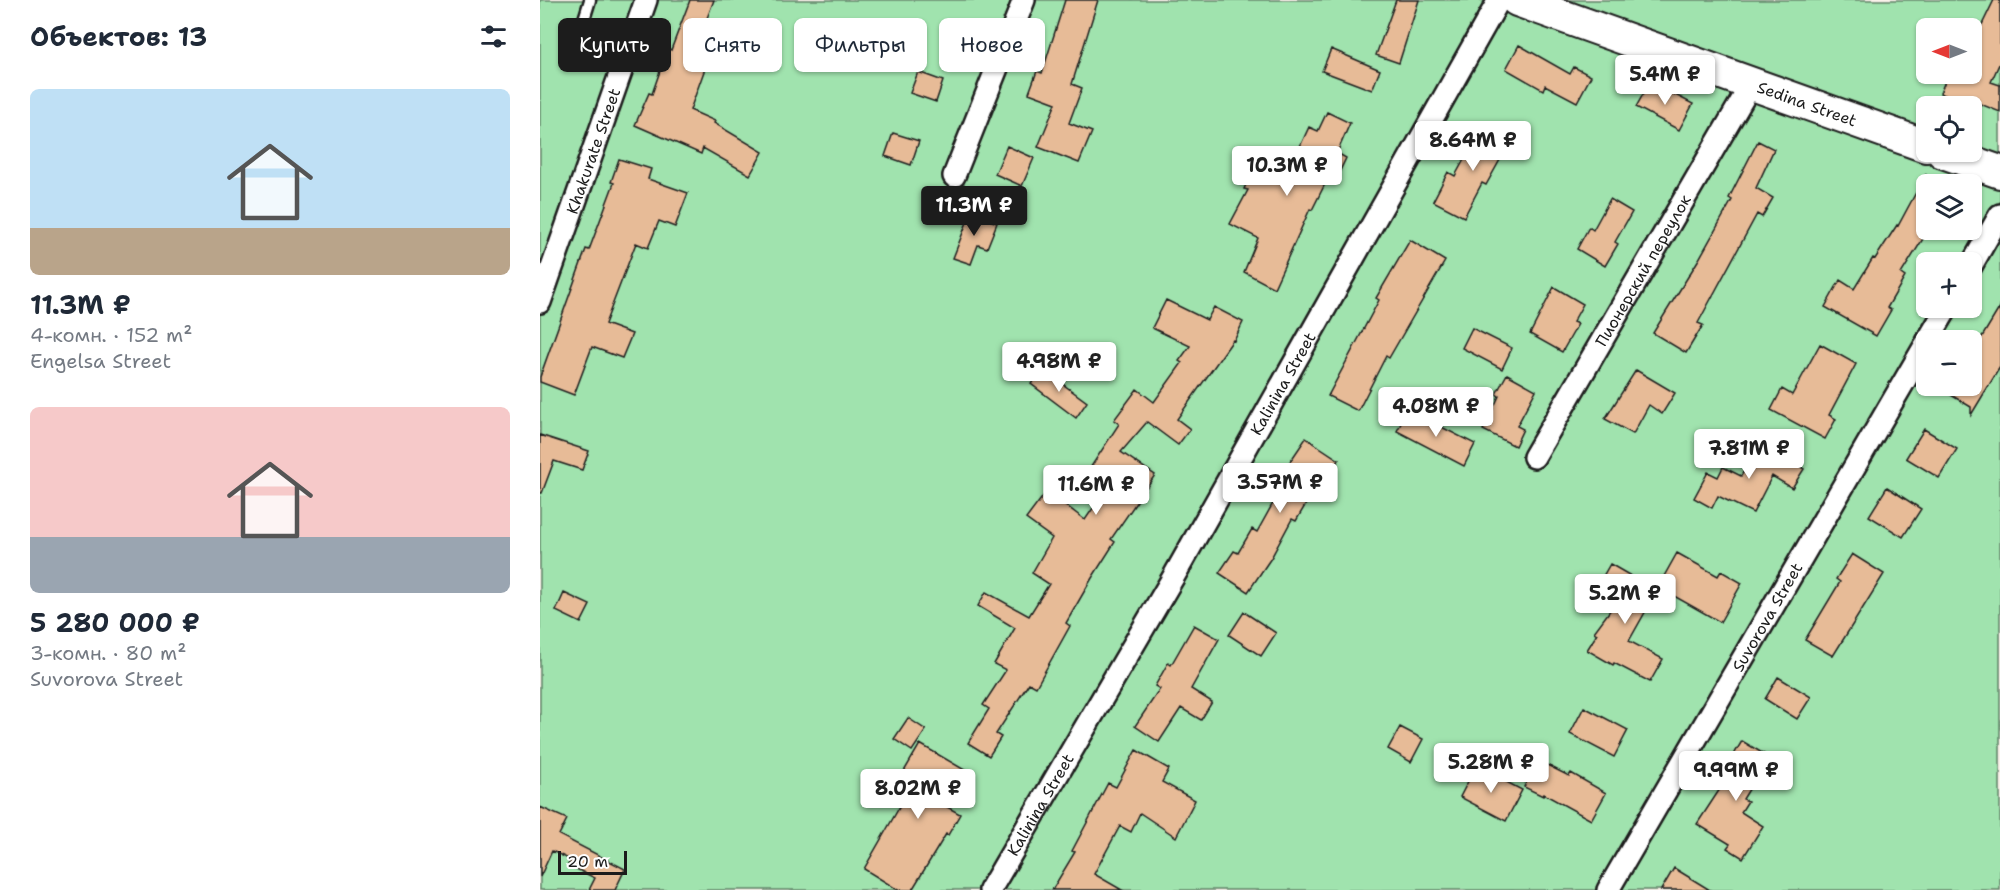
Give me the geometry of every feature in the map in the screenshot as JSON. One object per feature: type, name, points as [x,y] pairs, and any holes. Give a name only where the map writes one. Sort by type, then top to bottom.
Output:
[{"type":"street","name":"Khakurate Street","points":[[540,302],[646,0]]},
{"type":"street","points":[[954,176],[1024,0]]},
{"type":"street","name":"Kalinina Street","points":[[990,890],[1174,576],[1498,0]]},
{"type":"street","name":"Sedina Street","points":[[1517,0],[1916,142]]},
{"type":"street","name":"Пионерский переулок","points":[[1534,457],[1752,83]]},
{"type":"street","points":[[1972,162],[2000,172]]},
{"type":"street","points":[[1979,252],[2000,216]]},
{"type":"street","name":"Suvorova Street","points":[[1608,890],[1916,361]]},
{"type":"lane","points":[[584,18],[590,0]]},
{"type":"green space","points":[[540,0],[2000,0],[2000,890],[540,890]]},
{"type":"building","points":[[690,0],[714,0],[707,18],[683,18]]},
{"type":"building","points":[[1065,0],[1098,0],[1072,84],[1082,88],[1069,123],[1092,132],[1079,163],[1038,147],[1056,103],[1029,93],[1037,72],[1045,72],[1045,63]]},
{"type":"building","points":[[1396,0],[1419,0],[1399,63],[1376,55]]},
{"type":"building","points":[[1994,0],[2000,0],[2000,62],[1991,82],[2000,85],[2000,112],[1982,105],[1982,96],[1947,96],[1940,93],[1944,84],[1982,84],[1982,25]]},
{"type":"building","points":[[683,18],[683,72],[704,72],[690,110],[715,121],[714,123],[763,152],[750,175],[703,148],[701,154],[635,125],[649,93],[652,94],[660,72],[671,72],[671,50]]},
{"type":"building","points":[[1519,45],[1570,74],[1574,67],[1591,76],[1577,102],[1545,85],[1543,90],[1506,69]]},
{"type":"building","points":[[1331,49],[1380,70],[1372,90],[1322,71]]},
{"type":"building","points":[[918,72],[943,81],[936,102],[910,93]]},
{"type":"building","points":[[1650,82],[1693,104],[1679,130],[1636,107]]},
{"type":"building","points":[[1327,112],[1350,123],[1337,153],[1346,158],[1335,181],[1328,178],[1312,210],[1310,209],[1274,288],[1244,272],[1258,238],[1230,224],[1248,190],[1244,189],[1248,180],[1239,176],[1246,157],[1284,171],[1286,166],[1290,168],[1309,127],[1318,131]]},
{"type":"building","points":[[1483,125],[1511,140],[1486,185],[1482,183],[1464,217],[1433,201],[1448,172],[1455,176]]},
{"type":"building","points":[[893,133],[919,141],[911,165],[885,156]]},
{"type":"building","points":[[1758,141],[1774,149],[1756,188],[1773,198],[1762,217],[1757,214],[1698,323],[1703,325],[1686,353],[1653,333],[1732,200],[1729,198]]},
{"type":"building","points":[[1007,146],[1034,158],[1022,186],[995,174]]},
{"type":"building","points":[[619,159],[651,169],[648,179],[688,193],[675,227],[659,221],[648,248],[636,243],[605,324],[632,334],[622,358],[592,347],[574,395],[540,382],[540,377],[586,249],[589,250],[614,183],[611,182]]},
{"type":"building","points":[[1916,193],[1916,240],[1922,240],[1901,274],[1905,277],[1887,308],[1891,310],[1876,336],[1825,307],[1840,280],[1854,289],[1873,258],[1875,259],[1898,226]]},
{"type":"building","points":[[1610,199],[1632,212],[1605,266],[1577,249],[1589,227],[1593,230]]},
{"type":"building","points":[[971,212],[997,223],[987,248],[978,245],[971,264],[953,258]]},
{"type":"building","points":[[1410,240],[1445,261],[1389,358],[1386,356],[1358,411],[1328,396],[1379,300],[1376,298]]},
{"type":"building","points":[[1554,287],[1583,304],[1573,322],[1578,324],[1562,352],[1530,334]]},
{"type":"building","points":[[1166,300],[1207,320],[1214,307],[1243,322],[1234,341],[1177,419],[1190,429],[1178,445],[1147,422],[1121,452],[1155,475],[1111,539],[1115,542],[1066,623],[1070,626],[1036,687],[1029,683],[996,734],[1001,737],[989,756],[968,743],[989,709],[983,705],[1006,670],[994,664],[1015,628],[978,606],[986,592],[1029,616],[1049,584],[1032,573],[1052,538],[1026,519],[1047,491],[1085,520],[1113,479],[1103,473],[1093,486],[1083,479],[1119,424],[1114,420],[1137,389],[1154,402],[1182,363],[1179,361],[1190,346],[1152,328]]},
{"type":"building","points":[[2000,307],[2000,367],[1971,415],[1971,407],[1953,396],[1982,396],[1982,337]]},
{"type":"building","points":[[1472,328],[1512,348],[1502,369],[1462,348]]},
{"type":"building","points":[[1820,344],[1856,364],[1829,415],[1836,419],[1825,439],[1771,410],[1782,389],[1792,395]]},
{"type":"building","points":[[1042,369],[1087,402],[1076,418],[1031,384]]},
{"type":"building","points":[[1636,370],[1675,393],[1662,414],[1649,405],[1633,434],[1605,419]]},
{"type":"building","points":[[1507,374],[1536,390],[1517,426],[1523,429],[1515,446],[1483,430],[1499,396],[1496,394]]},
{"type":"building","points":[[1408,410],[1475,444],[1464,466],[1397,431]]},
{"type":"building","points":[[1924,429],[1957,449],[1939,478],[1906,458]]},
{"type":"building","points":[[540,435],[589,451],[582,470],[554,461],[542,493],[540,493]]},
{"type":"building","points":[[1306,438],[1339,460],[1320,487],[1317,485],[1296,521],[1292,519],[1271,558],[1248,592],[1219,573],[1234,551],[1238,553],[1252,529],[1257,532],[1292,469],[1287,466]]},
{"type":"building","points":[[1762,442],[1804,469],[1792,488],[1772,476],[1753,513],[1718,496],[1712,508],[1694,498],[1708,472],[1718,477],[1723,467],[1741,476]]},
{"type":"building","points":[[1887,487],[1921,509],[1903,537],[1869,516]]},
{"type":"building","points":[[1677,553],[1718,576],[1721,571],[1742,583],[1720,622],[1658,587]]},
{"type":"building","points":[[1852,554],[1884,574],[1833,656],[1805,640],[1840,582],[1836,579]]},
{"type":"building","points":[[1610,564],[1657,591],[1629,641],[1663,659],[1650,682],[1587,650],[1597,634],[1594,632],[1620,597],[1598,585]]},
{"type":"building","points":[[564,593],[590,605],[581,623],[556,611]]},
{"type":"building","points":[[1244,612],[1276,633],[1261,656],[1229,635]]},
{"type":"building","points":[[1194,625],[1219,639],[1191,689],[1212,702],[1201,720],[1181,708],[1159,742],[1135,726],[1160,689],[1155,686],[1168,663],[1171,665]]},
{"type":"building","points":[[1778,677],[1811,697],[1797,719],[1765,699]]},
{"type":"building","points":[[1584,707],[1628,730],[1614,757],[1570,734]]},
{"type":"building","points":[[908,718],[926,730],[912,751],[894,739]]},
{"type":"building","points":[[1400,727],[1423,739],[1411,762],[1388,749]]},
{"type":"building","points":[[1742,741],[1769,757],[1743,799],[1748,801],[1741,812],[1763,826],[1743,858],[1727,848],[1730,844],[1697,824],[1735,766],[1729,763]]},
{"type":"building","points":[[920,744],[968,772],[947,807],[960,814],[948,835],[946,834],[912,890],[898,890],[864,869],[904,799],[892,792]]},
{"type":"building","points":[[1136,750],[1169,769],[1162,782],[1195,800],[1176,837],[1140,813],[1131,832],[1120,826],[1094,874],[1122,890],[1052,890],[1075,852],[1072,851],[1108,783],[1116,787]]},
{"type":"building","points":[[1537,760],[1569,776],[1571,773],[1606,793],[1591,820],[1544,794],[1543,796],[1524,787]]},
{"type":"building","points":[[1476,766],[1522,790],[1506,821],[1460,797]]},
{"type":"building","points":[[540,807],[567,819],[559,835],[625,869],[615,890],[589,890],[595,878],[568,865],[571,860],[552,851],[540,877]]},
{"type":"building","points":[[1674,868],[1710,890],[1661,890]]}]
